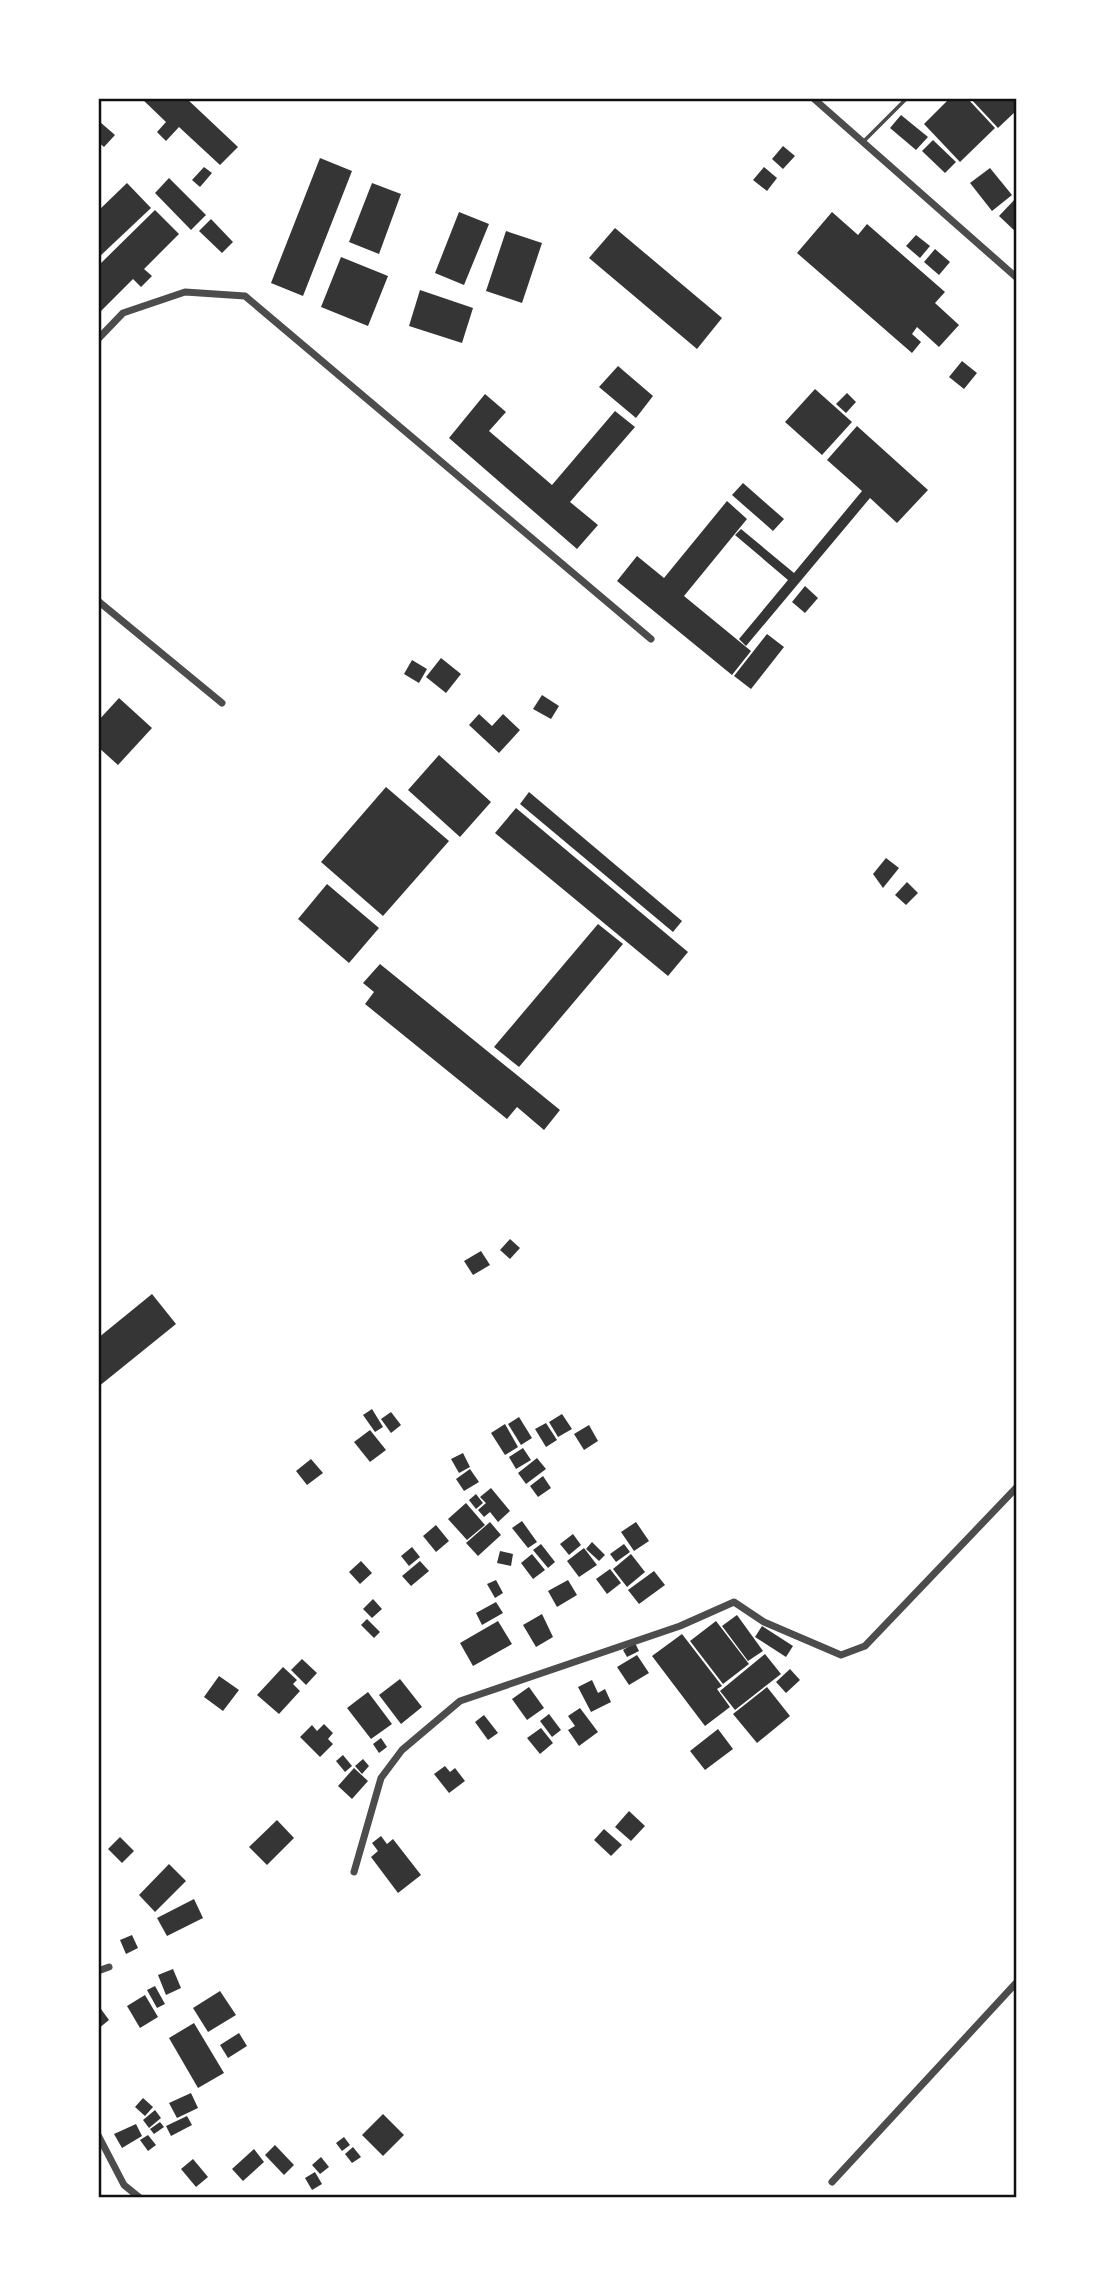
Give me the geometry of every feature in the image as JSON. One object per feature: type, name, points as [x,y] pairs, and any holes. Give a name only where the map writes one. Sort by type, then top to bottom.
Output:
[{"type":"street","points":[[813,98],[1017,278]]},
{"type":"street","points":[[98,339],[123,313],[185,292],[245,296],[651,639]]},
{"type":"street","points":[[98,601],[222,703]]},
{"type":"street","points":[[354,1872],[381,1778],[402,1750],[460,1701],[680,1626],[734,1602],[764,1622],[841,1656],[865,1646],[1017,1487]]},
{"type":"street","points":[[98,1972],[109,1967]]},
{"type":"street","points":[[832,2182],[1017,1982]]},
{"type":"street","points":[[98,2136],[124,2185],[140,2198]]},
{"type":"lane","points":[[863,142],[908,98]]},
{"type":"building","points":[[141,98],[186,98],[238,147],[220,165],[179,127],[166,141],[157,132],[166,122]]},
{"type":"building","points":[[950,98],[967,98],[995,128],[960,162],[924,124]]},
{"type":"building","points":[[970,98],[1017,98],[1017,110],[998,128]]},
{"type":"building","points":[[901,115],[928,137],[916,150],[890,128]]},
{"type":"building","points":[[100,122],[115,135],[104,147],[98,142]]},
{"type":"building","points":[[933,140],[956,162],[945,173],[922,151]]},
{"type":"building","points":[[783,146],[795,156],[783,169],[772,159]]},
{"type":"building","points":[[320,158],[352,171],[303,296],[271,283]]},
{"type":"building","points":[[204,167],[212,173],[200,187],[192,180]]},
{"type":"building","points":[[764,167],[777,178],[767,191],[753,180]]},
{"type":"building","points":[[990,168],[1012,195],[992,211],[970,183]]},
{"type":"building","points":[[169,178],[206,215],[191,230],[155,193]]},
{"type":"building","points":[[127,183],[151,208],[98,258],[98,211]]},
{"type":"building","points":[[372,183],[401,194],[379,254],[349,242]]},
{"type":"building","points":[[1017,197],[1017,233],[999,216]]},
{"type":"building","points":[[155,210],[179,234],[144,269],[152,276],[141,287],[133,279],[98,314],[98,266]]},
{"type":"building","points":[[459,212],[489,224],[464,285],[435,273]]},
{"type":"building","points":[[832,212],[858,235],[867,224],[945,292],[935,303],[959,325],[939,347],[917,327],[912,334],[921,342],[912,353],[797,253]]},
{"type":"building","points":[[211,219],[233,242],[222,253],[199,231]]},
{"type":"building","points":[[615,228],[722,318],[697,349],[589,258]]},
{"type":"building","points":[[506,231],[542,243],[522,303],[486,291]]},
{"type":"building","points":[[916,235],[930,246],[920,258],[906,246]]},
{"type":"building","points":[[935,249],[950,262],[939,275],[924,262]]},
{"type":"building","points":[[341,257],[388,276],[368,326],[321,307]]},
{"type":"building","points":[[420,290],[473,308],[462,343],[409,326]]},
{"type":"building","points":[[962,361],[977,373],[964,389],[949,377]]},
{"type":"building","points":[[618,366],[653,396],[636,418],[599,387]]},
{"type":"building","points":[[815,389],[852,422],[822,455],[785,422]]},
{"type":"building","points":[[847,393],[856,402],[846,413],[836,404]]},
{"type":"building","points":[[485,394],[506,412],[489,431],[552,485],[615,411],[635,427],[570,502],[598,525],[577,549],[449,438]]},
{"type":"building","points":[[857,426],[928,490],[897,523],[870,498],[746,646],[739,639],[788,580],[735,535],[741,529],[794,573],[862,491],[827,460]]},
{"type":"building","points":[[743,483],[784,519],[773,531],[732,495]]},
{"type":"building","points":[[727,501],[747,519],[684,596],[751,651],[732,675],[617,581],[637,556],[664,578]]},
{"type":"building","points":[[805,586],[818,598],[805,613],[792,602]]},
{"type":"building","points":[[767,634],[784,647],[751,689],[734,676]]},
{"type":"building","points":[[441,658],[461,674],[446,693],[426,677]]},
{"type":"building","points":[[412,660],[427,669],[419,683],[404,674]]},
{"type":"building","points":[[542,695],[559,706],[551,719],[533,709]]},
{"type":"building","points":[[119,698],[152,728],[118,765],[98,747],[98,721]]},
{"type":"building","points":[[479,714],[492,726],[503,714],[520,730],[499,753],[469,725]]},
{"type":"building","points":[[439,755],[491,802],[460,837],[408,790]]},
{"type":"building","points":[[386,787],[449,841],[383,916],[321,862]]},
{"type":"building","points":[[529,792],[682,921],[673,932],[520,804]]},
{"type":"building","points":[[516,808],[688,952],[668,976],[495,833]]},
{"type":"building","points":[[886,858],[899,868],[883,888],[873,874]]},
{"type":"building","points":[[907,882],[918,893],[906,905],[895,895]]},
{"type":"building","points":[[327,884],[379,928],[349,963],[298,919]]},
{"type":"building","points":[[598,924],[623,944],[519,1067],[494,1047]]},
{"type":"building","points":[[380,964],[560,1110],[544,1130],[517,1107],[507,1119],[365,1004],[374,992],[363,983]]},
{"type":"building","points":[[510,1239],[520,1248],[510,1259],[500,1250]]},
{"type":"building","points":[[481,1251],[490,1265],[473,1275],[464,1261]]},
{"type":"building","points":[[152,1294],[176,1324],[98,1387],[98,1338]]},
{"type":"building","points":[[372,1409],[383,1427],[375,1432],[363,1415]]},
{"type":"building","points":[[391,1412],[401,1425],[391,1433],[381,1419]]},
{"type":"building","points":[[562,1414],[572,1429],[558,1437],[549,1422]]},
{"type":"building","points":[[519,1417],[532,1438],[521,1445],[508,1424]]},
{"type":"building","points":[[546,1423],[557,1440],[546,1447],[535,1429]]},
{"type":"building","points":[[505,1424],[518,1447],[505,1455],[491,1433]]},
{"type":"building","points":[[589,1425],[598,1441],[584,1450],[574,1434]]},
{"type":"building","points":[[370,1430],[386,1450],[370,1462],[354,1442]]},
{"type":"building","points":[[523,1448],[531,1460],[516,1469],[509,1457]]},
{"type":"building","points":[[463,1453],[470,1467],[459,1473],[451,1459]]},
{"type":"building","points":[[537,1458],[546,1469],[526,1484],[518,1473]]},
{"type":"building","points":[[311,1459],[323,1473],[307,1485],[296,1471]]},
{"type":"building","points":[[470,1469],[479,1482],[464,1491],[456,1479]]},
{"type":"building","points":[[543,1476],[551,1488],[538,1497],[530,1486]]},
{"type":"building","points":[[491,1488],[510,1511],[498,1522],[490,1512],[484,1517],[478,1510],[486,1503],[480,1497]]},
{"type":"building","points":[[476,1494],[483,1503],[476,1509],[469,1500]]},
{"type":"building","points":[[466,1503],[485,1525],[467,1540],[448,1519]]},
{"type":"building","points":[[522,1521],[537,1542],[528,1548],[512,1528]]},
{"type":"building","points":[[490,1522],[501,1535],[478,1556],[466,1543]]},
{"type":"building","points":[[636,1522],[649,1541],[634,1551],[621,1532]]},
{"type":"building","points":[[436,1525],[449,1541],[436,1552],[423,1536]]},
{"type":"building","points":[[573,1534],[581,1545],[569,1555],[560,1544]]},
{"type":"building","points":[[592,1542],[605,1555],[599,1561],[586,1549]]},
{"type":"building","points":[[541,1544],[555,1562],[548,1568],[533,1550]]},
{"type":"building","points":[[624,1544],[630,1552],[616,1562],[610,1554]]},
{"type":"building","points":[[412,1547],[420,1557],[409,1566],[401,1556]]},
{"type":"building","points":[[584,1548],[597,1565],[579,1577],[567,1561]]},
{"type":"building","points":[[500,1551],[513,1554],[511,1566],[497,1563]]},
{"type":"building","points":[[532,1554],[545,1570],[533,1579],[521,1563]]},
{"type":"building","points":[[631,1554],[645,1572],[627,1587],[613,1569]]},
{"type":"building","points":[[361,1561],[372,1573],[360,1584],[349,1572]]},
{"type":"building","points":[[420,1561],[429,1571],[411,1586],[402,1576]]},
{"type":"building","points":[[610,1569],[621,1583],[607,1594],[596,1579]]},
{"type":"building","points":[[654,1571],[665,1585],[639,1604],[628,1590]]},
{"type":"building","points":[[496,1580],[503,1593],[495,1598],[487,1584]]},
{"type":"building","points":[[568,1580],[577,1595],[557,1607],[548,1591]]},
{"type":"building","points":[[373,1599],[382,1609],[372,1618],[363,1609]]},
{"type":"building","points":[[496,1602],[503,1613],[482,1625],[476,1613]]},
{"type":"building","points":[[542,1614],[553,1637],[536,1647],[523,1625]]},
{"type":"building","points":[[737,1615],[763,1651],[748,1661],[722,1626]]},
{"type":"building","points":[[367,1619],[380,1632],[374,1638],[361,1625]]},
{"type":"building","points":[[498,1621],[512,1644],[473,1666],[460,1643]]},
{"type":"building","points":[[716,1621],[749,1664],[723,1684],[690,1641]]},
{"type":"building","points":[[762,1626],[793,1646],[786,1657],[755,1637]]},
{"type":"building","points":[[682,1634],[722,1686],[717,1689],[730,1707],[705,1726],[652,1656]]},
{"type":"building","points":[[635,1643],[639,1651],[627,1657],[623,1650]]},
{"type":"building","points":[[765,1654],[781,1674],[735,1710],[720,1691]]},
{"type":"building","points":[[637,1655],[649,1673],[629,1685],[617,1667]]},
{"type":"building","points":[[302,1659],[317,1673],[306,1685],[291,1670]]},
{"type":"building","points":[[283,1667],[297,1680],[293,1684],[300,1691],[279,1714],[257,1695]]},
{"type":"building","points":[[790,1669],[800,1680],[786,1693],[776,1682]]},
{"type":"building","points":[[219,1676],[239,1690],[223,1711],[204,1697]]},
{"type":"building","points":[[400,1679],[422,1707],[401,1724],[379,1695]]},
{"type":"building","points":[[592,1680],[598,1693],[605,1689],[611,1702],[591,1712],[578,1687]]},
{"type":"building","points":[[529,1687],[544,1708],[527,1720],[512,1699]]},
{"type":"building","points":[[767,1687],[790,1716],[757,1743],[733,1714]]},
{"type":"building","points":[[368,1692],[392,1724],[371,1739],[347,1708]]},
{"type":"building","points":[[580,1708],[598,1732],[579,1746],[568,1730],[575,1726],[568,1716]]},
{"type":"building","points":[[549,1714],[561,1730],[552,1737],[540,1721]]},
{"type":"building","points":[[484,1715],[498,1733],[488,1740],[475,1722]]},
{"type":"building","points":[[324,1724],[333,1733],[328,1739],[333,1744],[320,1757],[300,1737],[312,1725],[317,1731]]},
{"type":"building","points":[[541,1728],[553,1743],[540,1754],[527,1738]]},
{"type":"building","points":[[718,1729],[733,1749],[705,1770],[690,1751]]},
{"type":"building","points":[[381,1738],[387,1747],[379,1753],[373,1744]]},
{"type":"building","points":[[343,1755],[352,1766],[345,1772],[336,1761]]},
{"type":"building","points":[[363,1759],[369,1766],[362,1774],[355,1766]]},
{"type":"building","points":[[445,1766],[450,1772],[455,1768],[465,1781],[449,1793],[434,1774]]},
{"type":"building","points":[[354,1768],[368,1781],[352,1799],[338,1786]]},
{"type":"building","points":[[629,1811],[645,1826],[631,1841],[615,1827]]},
{"type":"building","points":[[277,1820],[294,1838],[267,1865],[249,1847]]},
{"type":"building","points":[[604,1829],[622,1845],[611,1856],[594,1840]]},
{"type":"building","points":[[381,1836],[387,1844],[393,1839],[421,1875],[398,1893],[371,1857],[378,1851],[372,1843]]},
{"type":"building","points":[[120,1837],[134,1851],[122,1863],[108,1849]]},
{"type":"building","points":[[169,1864],[186,1881],[155,1912],[139,1895]]},
{"type":"building","points":[[194,1899],[203,1918],[167,1936],[157,1918]]},
{"type":"building","points":[[132,1935],[138,1948],[126,1954],[120,1940]]},
{"type":"building","points":[[173,1969],[181,1988],[166,1995],[158,1975]]},
{"type":"building","points":[[155,1986],[165,2004],[157,2008],[147,1990]]},
{"type":"building","points":[[220,1991],[236,2015],[208,2032],[193,2008]]},
{"type":"building","points":[[145,1995],[158,2017],[140,2028],[127,2006]]},
{"type":"building","points":[[98,2005],[109,2020],[98,2029]]},
{"type":"building","points":[[194,2023],[224,2073],[198,2088],[169,2038]]},
{"type":"building","points":[[239,2033],[247,2046],[228,2058],[220,2045]]},
{"type":"building","points":[[191,2093],[198,2108],[177,2118],[169,2103]]},
{"type":"building","points":[[143,2098],[153,2107],[145,2116],[135,2107]]},
{"type":"building","points":[[155,2110],[161,2118],[149,2128],[143,2120]]},
{"type":"building","points":[[383,2114],[404,2135],[383,2156],[362,2135]]},
{"type":"building","points":[[187,2116],[192,2125],[171,2136],[166,2126]]},
{"type":"building","points":[[160,2122],[164,2127],[154,2134],[150,2129]]},
{"type":"building","points":[[136,2124],[142,2136],[122,2148],[114,2134]]},
{"type":"building","points":[[148,2135],[156,2145],[148,2151],[140,2140]]},
{"type":"building","points":[[344,2137],[350,2145],[342,2151],[336,2143]]},
{"type":"building","points":[[275,2145],[294,2165],[284,2175],[265,2155]]},
{"type":"building","points":[[353,2147],[361,2157],[352,2163],[345,2154]]},
{"type":"building","points":[[254,2149],[264,2162],[243,2181],[232,2169]]},
{"type":"building","points":[[321,2157],[329,2167],[320,2174],[312,2165]]},
{"type":"building","points":[[193,2159],[208,2177],[196,2187],[181,2169]]},
{"type":"building","points":[[315,2172],[322,2184],[312,2190],[305,2178]]}]
